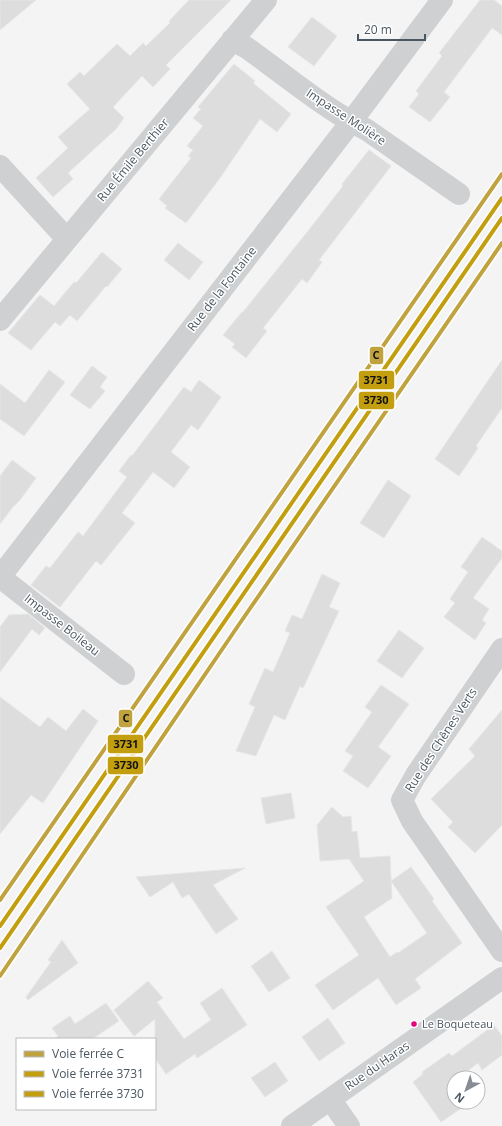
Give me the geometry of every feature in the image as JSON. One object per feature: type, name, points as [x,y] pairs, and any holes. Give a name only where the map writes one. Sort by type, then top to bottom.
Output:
[{"type":"street","name":"Rue Émile Berthier","points":[[0,320],[266,0]]},
{"type":"street","name":"Rue de la Fontaine","points":[[0,577],[442,0]]},
{"type":"street","name":"Impasse Molière","points":[[232,40],[247,48],[350,122],[367,130],[460,194]]},
{"type":"street","points":[[0,166],[67,239]]},
{"type":"street","name":"Impasse Boileau","points":[[0,577],[124,674]]},
{"type":"street","name":"Rue des Chênes Verts","points":[[502,650],[416,775],[402,800],[412,821],[502,951]]},
{"type":"street","name":"Rue du Haras","points":[[292,1126],[502,978]]},
{"type":"street","points":[[330,1099],[349,1126]]},
{"type":"building","points":[[0,0],[36,0],[0,30]]},
{"type":"building","points":[[189,0],[231,0],[166,65],[170,69],[153,87],[142,76],[113,107],[124,118],[116,129],[68,173],[73,179],[53,197],[36,178],[68,148],[58,137],[90,109],[67,84],[80,72],[84,76],[117,44],[130,56],[143,43],[146,46],[170,23],[169,21]]},
{"type":"building","points":[[480,0],[494,0],[502,6],[502,35],[492,28],[444,92],[450,97],[430,122],[409,107],[419,94],[416,91],[442,56],[439,53]]},
{"type":"building","points":[[312,17],[337,36],[314,66],[288,47]]},
{"type":"building","points":[[234,64],[255,81],[253,83],[291,114],[277,132],[260,119],[220,178],[186,223],[165,208],[167,206],[159,199],[191,158],[188,156],[193,150],[187,146],[203,126],[193,118],[201,109],[198,107]]},
{"type":"building","points":[[369,150],[391,166],[319,260],[322,262],[307,283],[302,279],[263,328],[267,331],[246,358],[232,347],[235,344],[223,335],[308,231]]},
{"type":"building","points":[[178,243],[203,262],[189,280],[164,260]]},
{"type":"building","points":[[102,252],[122,269],[77,321],[70,315],[60,326],[55,322],[31,350],[8,333],[40,295],[54,306]]},
{"type":"building","points":[[502,360],[502,408],[476,446],[478,448],[459,476],[435,459]]},
{"type":"building","points":[[92,366],[107,377],[100,387],[105,391],[90,409],[70,395]]},
{"type":"building","points":[[49,370],[65,382],[24,436],[0,419],[0,384],[25,403]]},
{"type":"building","points":[[199,380],[221,397],[198,430],[191,425],[171,452],[190,467],[174,488],[153,472],[122,513],[135,523],[101,565],[96,561],[60,607],[31,585],[46,566],[50,568],[78,532],[83,536],[127,477],[119,471],[184,387],[191,392]]},
{"type":"building","points":[[12,460],[36,478],[0,524],[0,476]]},
{"type":"building","points":[[388,480],[411,496],[384,538],[360,523]]},
{"type":"building","points":[[482,537],[502,551],[502,558],[473,598],[489,609],[482,620],[486,623],[475,640],[444,617],[455,603],[450,599],[468,572],[461,567]]},
{"type":"building","points":[[322,574],[340,583],[329,607],[339,611],[303,688],[300,686],[285,720],[274,715],[256,756],[236,751],[255,707],[249,704],[265,668],[273,672],[290,633],[285,631],[292,615],[302,619]]},
{"type":"building","points":[[28,614],[45,628],[39,635],[32,629],[0,672],[0,627],[9,615]]},
{"type":"building","points":[[399,630],[424,648],[402,678],[377,661]]},
{"type":"building","points":[[381,685],[409,704],[378,747],[391,756],[368,788],[343,771],[353,756],[345,751],[372,712],[365,707]]},
{"type":"building","points":[[0,697],[40,727],[48,717],[66,731],[83,709],[98,721],[43,803],[31,795],[0,834]]},
{"type":"building","points":[[502,710],[502,825],[475,853],[448,827],[453,822],[431,799],[475,756],[469,749]]},
{"type":"building","points":[[291,793],[295,818],[266,824],[261,798]]},
{"type":"building","points":[[332,807],[343,817],[351,816],[352,832],[357,831],[360,858],[390,856],[391,881],[411,867],[434,899],[432,901],[462,943],[415,979],[421,988],[396,1005],[378,978],[333,1010],[315,985],[359,955],[326,907],[364,881],[349,859],[320,861],[317,825]],"holes":[[[391,881],[427,933],[390,957],[364,917],[392,898]]]},
{"type":"building","points":[[245,868],[213,885],[238,919],[216,934],[189,894],[182,898],[173,882],[150,897],[136,877]]},
{"type":"building","points":[[62,940],[78,963],[28,1000],[26,997],[51,962],[48,960]]},
{"type":"building","points":[[272,951],[290,978],[269,992],[251,966]]},
{"type":"building","points":[[148,981],[163,998],[157,1002],[184,1039],[211,1020],[200,1003],[222,988],[247,1025],[197,1058],[195,1054],[166,1074],[156,1059],[155,1019],[134,1036],[114,1010]]},
{"type":"building","points":[[106,1003],[119,1021],[94,1038],[55,1038],[58,1036],[52,1028],[70,1016],[75,1024]]},
{"type":"building","points":[[328,1018],[345,1043],[319,1061],[302,1037]]},
{"type":"building","points":[[494,1025],[502,1036],[502,1055],[482,1070],[478,1063],[469,1070],[446,1070],[446,1110],[459,1110],[441,1122],[413,1082],[423,1074],[422,1072],[449,1053],[452,1056]]},
{"type":"building","points":[[275,1062],[288,1081],[265,1097],[251,1078]]},
{"type":"rail line","name":"C","points":[[0,900],[502,174]]},
{"type":"rail line","name":"3731","points":[[0,926],[502,198]]},
{"type":"rail line","name":"3730","points":[[0,948],[502,218]]},
{"type":"rail line","name":"C","points":[[0,976],[240,623],[502,243]]},
{"type":"place","name":"Le Boqueteau","points":[[414,1024]]}]
